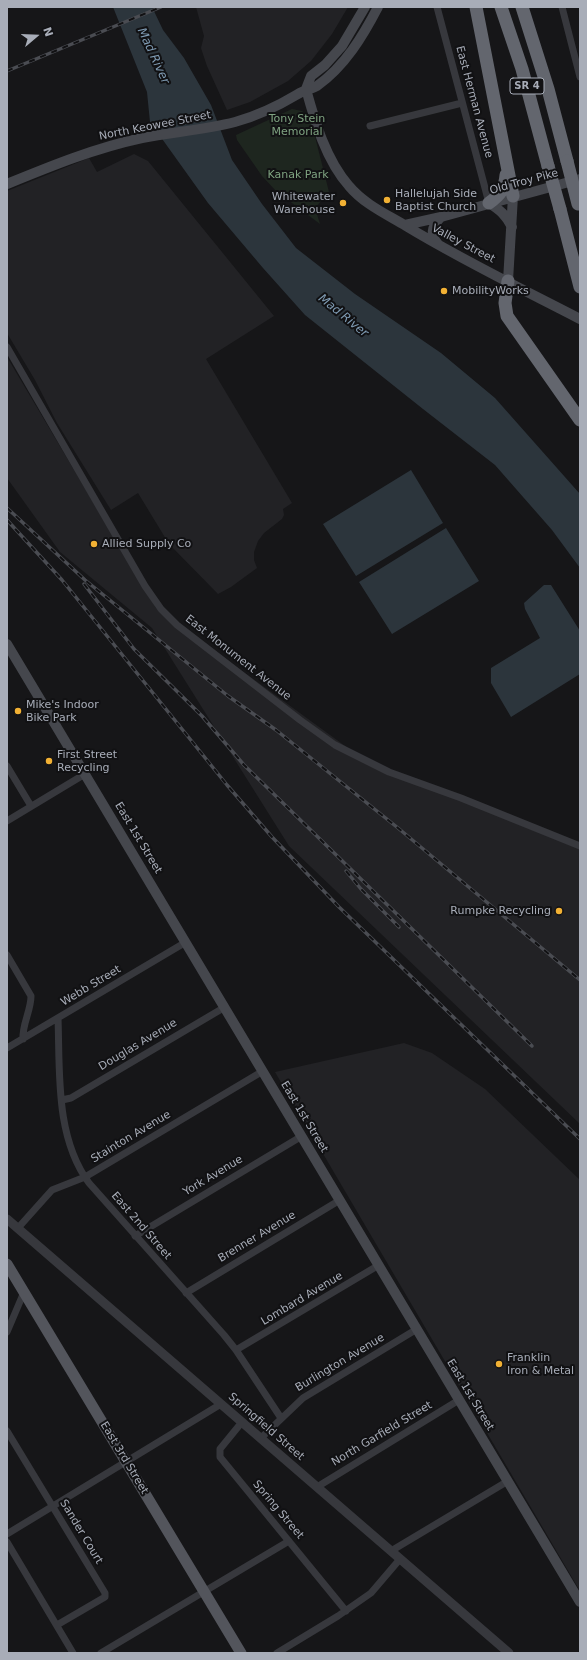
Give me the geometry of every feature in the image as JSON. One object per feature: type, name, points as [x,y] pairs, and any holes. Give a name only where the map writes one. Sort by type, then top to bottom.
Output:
[{"type":"highway","points":[[476,7],[513,196]]},
{"type":"highway","name":"SR 4","points":[[501,7],[522,69],[580,287]]},
{"type":"highway","name":"SR 4","points":[[522,7],[548,89],[579,209]]},
{"type":"highway","points":[[489,203],[504,190],[507,165]]},
{"type":"highway","points":[[508,281],[505,303],[507,316],[580,420]]},
{"type":"main road","name":"North Keowee Street","points":[[306,89],[311,76],[342,46],[365,7]]},
{"type":"main road","name":"North Keowee Street","points":[[7,184],[78,156],[142,138],[234,122],[284,103],[306,89],[316,87],[330,75],[349,54],[367,28],[378,7]]},
{"type":"main road","name":"Valley Street","points":[[306,89],[321,138],[339,172],[349,186],[373,207],[438,244],[580,320]]},
{"type":"main road","name":"Old Troy Pike","points":[[404,225],[441,217],[513,196],[580,179]]},
{"type":"main road","points":[[508,281],[513,196]]},
{"type":"main road","points":[[489,203],[500,210],[507,217],[512,227]]},
{"type":"main road","points":[[438,244],[435,241],[432,231],[433,226],[441,217]]},
{"type":"main road","name":"East 1st Street","points":[[7,644],[459,1400],[578,1596]]},
{"type":"main road","name":"East 3rd Street","points":[[7,1264],[241,1653]]},
{"type":"street","name":"East Herman Avenue","points":[[436,7],[489,203]]},
{"type":"street","points":[[562,7],[580,74]]},
{"type":"street","points":[[370,126],[462,102]]},
{"type":"street","name":"East Monument Avenue","points":[[7,347],[144,586],[161,609],[177,625],[300,720],[335,745],[389,772],[461,798],[580,846]]},
{"type":"street","points":[[7,766],[32,806]]},
{"type":"street","points":[[7,821],[85,774]]},
{"type":"street","name":"Webb Street","points":[[7,1048],[186,942]]},
{"type":"street","points":[[7,955],[31,996],[24,1026],[23,1039]]},
{"type":"street","name":"Douglas Avenue","points":[[62,1100],[71,1098],[225,1007]]},
{"type":"street","name":"East 2nd Street","points":[[58,1018],[62,1100],[66,1133],[85,1177],[236,1350],[281,1418]]},
{"type":"street","name":"Stainton Avenue","points":[[18,1228],[52,1190],[85,1177],[263,1071]]},
{"type":"street","name":"York Avenue","points":[[135,1236],[302,1136]]},
{"type":"street","name":"Brenner Avenue","points":[[186,1293],[340,1200]]},
{"type":"street","name":"Springfield Street","points":[[7,1219],[509,1653]]},
{"type":"street","name":"Lombard Avenue","points":[[236,1350],[379,1265]]},
{"type":"street","points":[[7,1332],[24,1292]]},
{"type":"street","name":"Burlington Avenue","points":[[261,1438],[299,1401],[311,1392],[417,1329]]},
{"type":"street","name":"North Garfield Street","points":[[317,1487],[459,1400]]},
{"type":"street","points":[[7,1534],[221,1404]]},
{"type":"street","name":"Spring Street","points":[[242,1422],[220,1449],[220,1457],[346,1611]]},
{"type":"street","name":"Sander Court","points":[[7,1431],[106,1595],[57,1625]]},
{"type":"street","points":[[391,1551],[508,1481]]},
{"type":"street","points":[[101,1653],[289,1541]]},
{"type":"street","points":[[7,1542],[73,1653]]},
{"type":"street","points":[[277,1653],[346,1611],[374,1590],[400,1559]]},
{"type":"shaded area","points":[[196,7],[348,7],[332,34],[311,61],[288,81],[250,102],[227,110],[207,66],[201,48],[204,36]]},
{"type":"shaded area","points":[[134,154],[148,161],[274,316],[206,359],[292,503],[283,509],[284,515],[282,519],[264,533],[258,541],[254,552],[254,560],[257,568],[231,587],[218,594],[169,544],[138,493],[111,510],[57,423],[35,380],[7,333],[7,191],[89,158],[97,172]]},
{"type":"shaded area","points":[[7,357],[156,608],[367,762],[580,847],[580,1124],[289,846],[152,628],[60,552],[7,478]]},
{"type":"shaded area","points":[[404,1043],[432,1053],[485,1089],[580,1180],[580,1591],[275,1072]]},
{"type":"green space","name":"Kanak Park","points":[[292,109],[302,111],[310,117],[329,192],[315,208],[320,224],[276,191],[262,176],[237,140],[236,135]]},
{"type":"water","name":"Mad River","points":[[113,7],[152,7],[163,30],[184,58],[211,105],[232,160],[262,204],[296,248],[355,294],[441,353],[495,398],[580,494],[580,568],[552,530],[495,465],[305,315],[208,203],[150,122],[147,92]]},
{"type":"water","points":[[411,470],[443,523],[356,576],[323,524]]},
{"type":"water","points":[[446,528],[479,581],[392,634],[359,582]]},
{"type":"water","points":[[544,585],[551,585],[580,631],[580,674],[511,717],[491,683],[491,668],[540,638],[525,609],[524,603]]},
{"type":"railway","points":[[7,71],[161,7]]},
{"type":"railway","points":[[7,508],[85,580],[228,696],[276,730],[398,828],[580,980]]},
{"type":"railway","points":[[7,520],[62,580],[227,785],[272,837],[339,907],[580,1139]]},
{"type":"railway","points":[[84,584],[134,649],[202,716],[244,765],[532,1046]]},
{"type":"railway","points":[[346,871],[361,889],[399,927]]},
{"type":"place","name":"Hallelujah Side Baptist Church","points":[[387,200]]},
{"type":"place","name":"Whitewater Warehouse","points":[[343,203]]},
{"type":"place","name":"MobilityWorks","points":[[444,291]]},
{"type":"place","name":"Allied Supply Co","points":[[94,544]]},
{"type":"place","name":"Mike's Indoor Bike Park","points":[[18,711]]},
{"type":"place","name":"First Street Recycling","points":[[49,761]]},
{"type":"place","name":"Rumpke Recycling","points":[[559,911]]},
{"type":"place","name":"Franklin Iron & Metal","points":[[499,1364]]},
{"type":"park label","name":"Tony Stein Memorial","points":[[297,125]]}]
